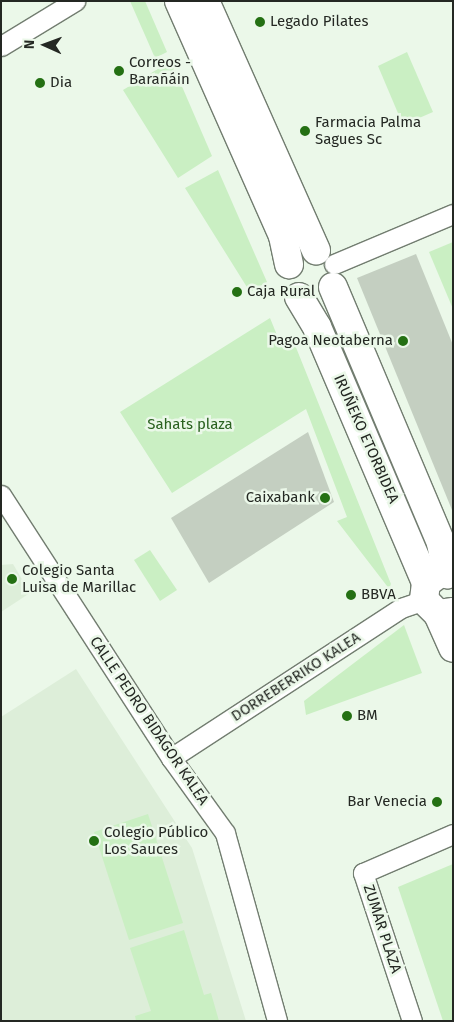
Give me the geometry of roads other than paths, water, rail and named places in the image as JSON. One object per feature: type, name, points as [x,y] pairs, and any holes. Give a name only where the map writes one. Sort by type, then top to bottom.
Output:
[{"type":"main road","points":[[179,1],[283,236],[288,264],[288,284],[299,297],[322,297],[328,267],[300,252],[288,264]]},
{"type":"main road","name":"IRUÑEKO ETORBIDEA","points":[[205,1],[328,267],[441,543],[440,593]]},
{"type":"main road","name":"IRUÑEKO ETORBIDEA","points":[[299,297],[320,336],[440,593],[453,648]]},
{"type":"street","points":[[1,46],[75,1]]},
{"type":"street","points":[[328,267],[453,214]]},
{"type":"street","name":"CALLE PEDRO BIDAGOR KALEA","points":[[1,495],[172,758],[225,833],[277,1021]]},
{"type":"street","name":"DORREBERRIKO KALEA","points":[[172,758],[401,608],[440,593]]},
{"type":"street","name":"ZUMAR PLAZA","points":[[412,1021],[364,873],[453,834]]},
{"type":"place","name":"Legado Pilates","points":[[260,22]]},
{"type":"place","name":"Correos - Barañáin","points":[[119,71]]},
{"type":"place","name":"Dia","points":[[40,83]]},
{"type":"place","name":"Farmacia Palma Sagues Sc","points":[[305,131]]},
{"type":"place","name":"Caja Rural","points":[[237,292]]},
{"type":"place","name":"Pagoa Neotaberna","points":[[403,341]]},
{"type":"place","name":"Caixabank","points":[[325,498]]},
{"type":"place","name":"Colegio Santa Luisa de Marillac","points":[[12,579]]},
{"type":"place","name":"BBVA","points":[[351,595]]},
{"type":"place","name":"BM","points":[[347,716]]},
{"type":"place","name":"Bar Venecia","points":[[437,802]]},
{"type":"place","name":"Colegio Público Los Sauces","points":[[94,841]]},
{"type":"park label","name":"Sahats plaza","points":[[190,425]]}]
